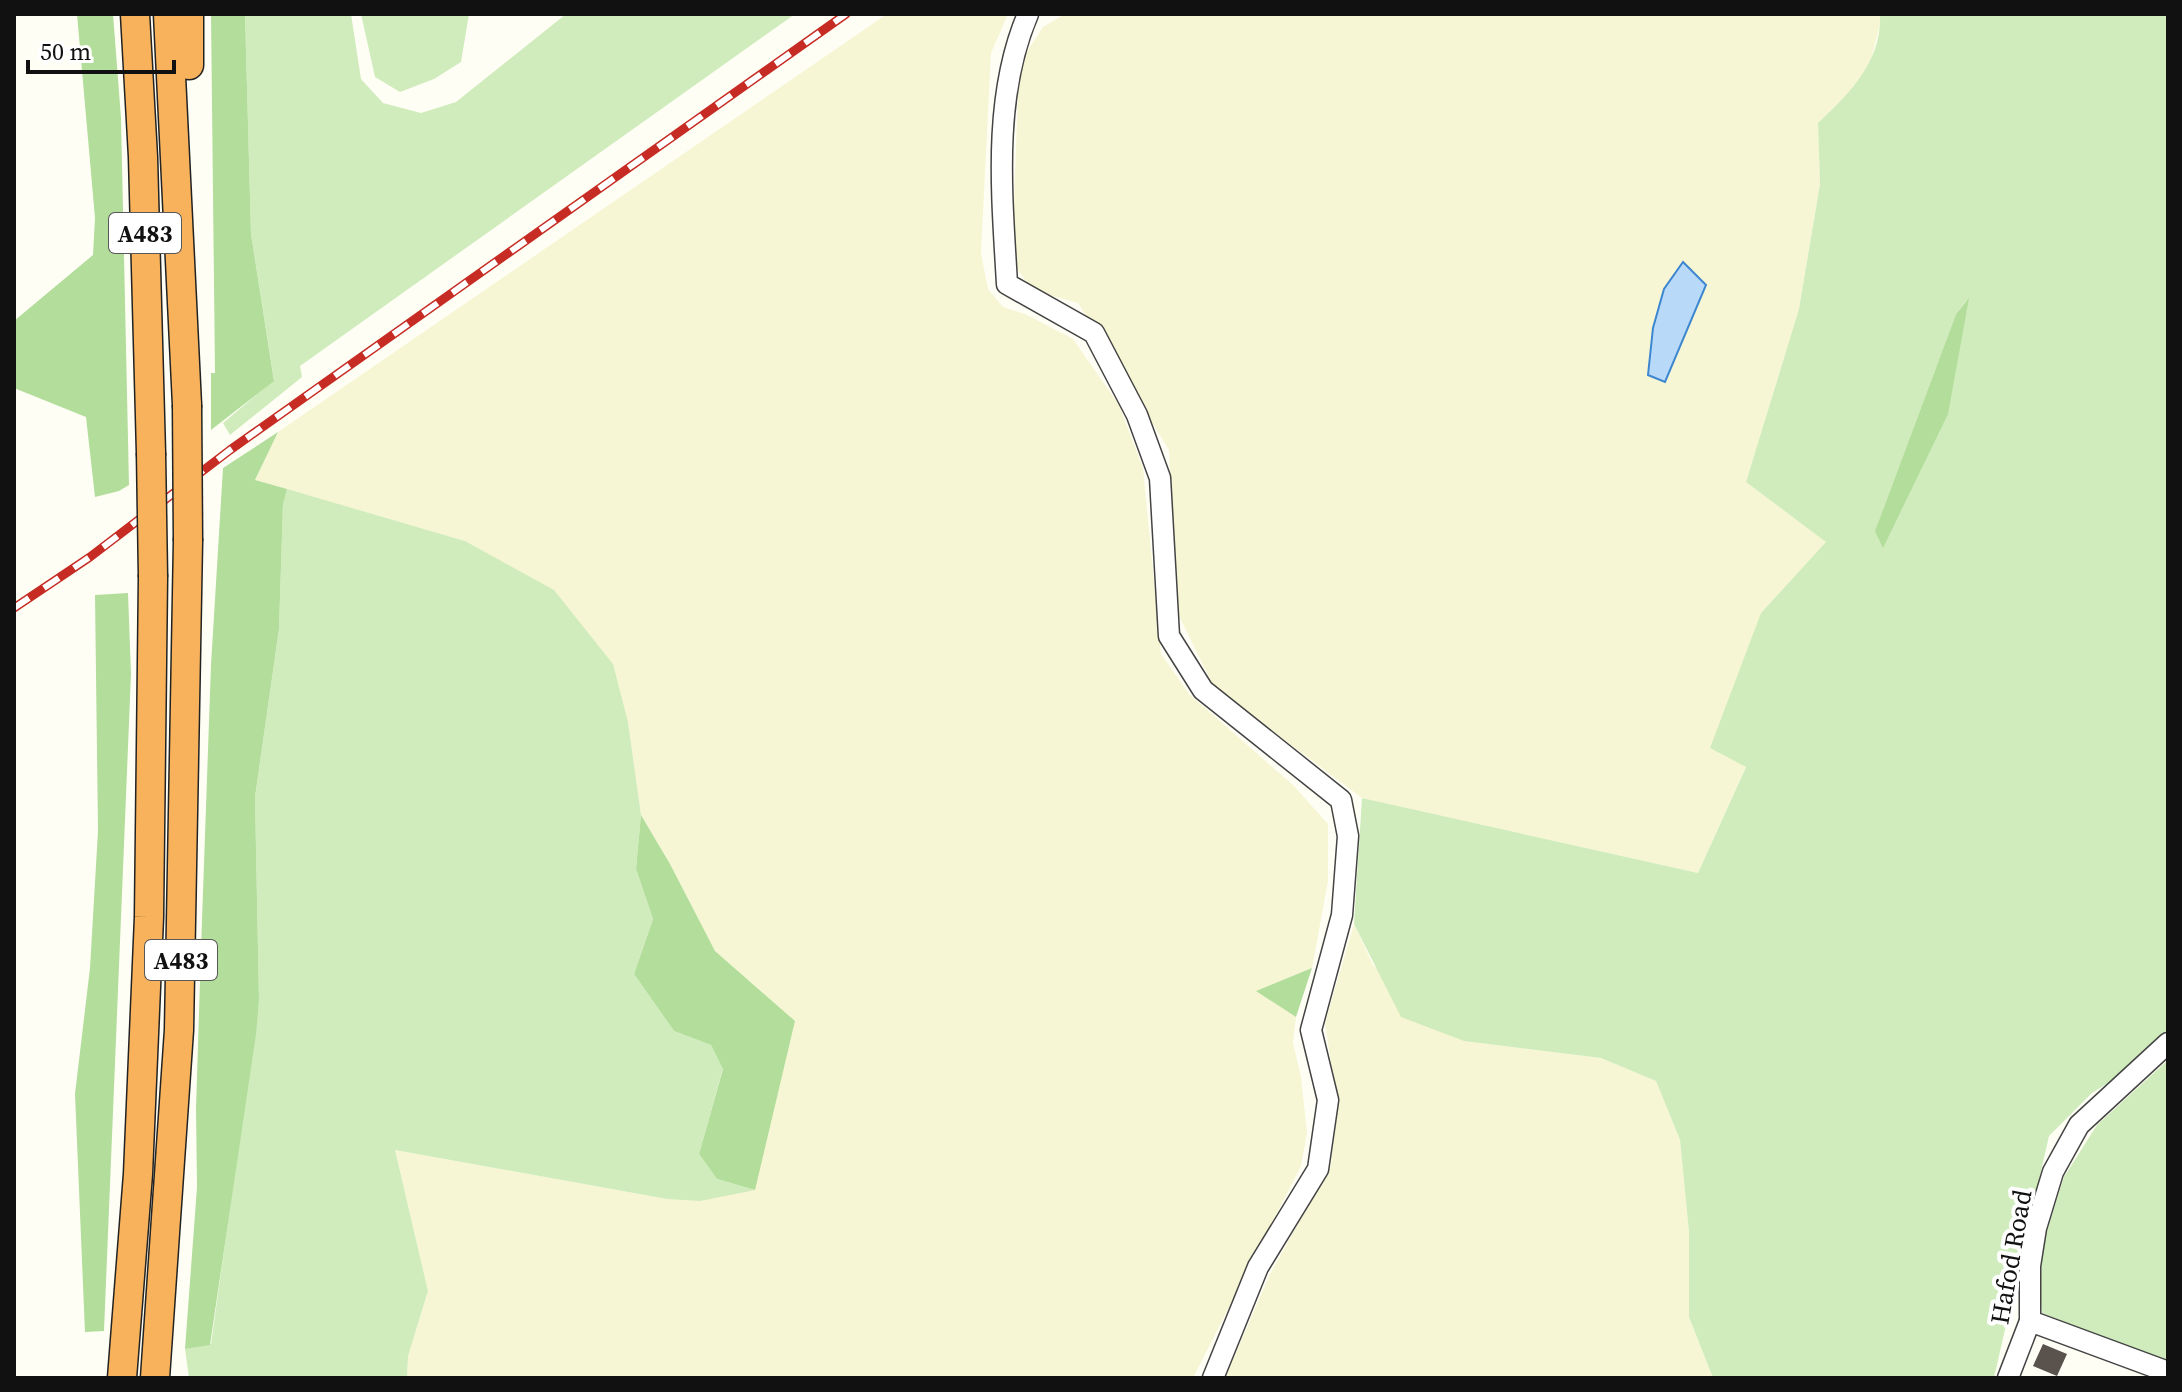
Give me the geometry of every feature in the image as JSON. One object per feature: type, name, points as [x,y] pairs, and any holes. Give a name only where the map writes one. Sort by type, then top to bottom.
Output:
[{"type":"highway","name":"A483","points":[[122,1378],[138,1174],[149,917],[153,577],[143,157],[135,14]]},
{"type":"highway","name":"A483","points":[[155,1378],[179,1030],[188,541],[183,269],[168,14]]},
{"type":"highway","points":[[183,269],[190,92],[189,14]]},
{"type":"street","points":[[1028,14],[1008,74],[1001,178],[1007,284],[1094,333],[1137,415],[1160,478],[1169,636],[1203,690],[1341,800],[1348,836],[1342,915],[1311,1030],[1328,1100],[1318,1169],[1258,1267],[1213,1378]]},
{"type":"street","name":"Hafod Road","points":[[2008,1378],[2030,1321],[2030,1266],[2036,1228],[2053,1172],[2079,1125],[2168,1043]]},
{"type":"street","points":[[2030,1321],[2168,1372]]},
{"type":"green space","points":[[77,14],[113,14],[121,118],[129,485],[95,497],[86,417],[14,388],[14,321],[93,255],[95,218]]},
{"type":"green space","points":[[211,14],[245,14],[251,234],[274,381],[211,430],[211,373],[215,373]]},
{"type":"green space","points":[[245,14],[351,14],[361,79],[383,103],[421,113],[456,102],[566,14],[795,14],[300,366],[302,377],[230,435],[223,423],[274,380],[251,234]]},
{"type":"green space","points":[[361,14],[469,14],[461,62],[434,79],[400,92],[375,77]]},
{"type":"green space","points":[[887,14],[1008,14],[991,53],[981,253],[988,289],[1003,307],[1025,314],[1073,339],[1119,405],[1143,468],[1161,654],[1190,695],[1293,785],[1328,824],[1328,881],[1312,968],[1257,991],[1296,1017],[1293,1043],[1301,1077],[1307,1133],[1301,1166],[1193,1378],[407,1378],[408,1356],[428,1291],[395,1150],[667,1199],[754,1190],[795,1021],[715,951],[641,815],[628,722],[465,541],[255,480],[278,432]]},
{"type":"green space","points":[[1065,14],[1880,14],[1869,67],[1849,94],[1818,123],[1820,184],[1799,309],[1746,482],[1827,542],[1761,613],[1746,766],[1698,873],[1362,798],[1214,687],[1176,610],[1169,450],[1078,303],[1032,290],[1012,261],[1019,64],[1043,27]],"holes":[[[1683,262],[1706,285],[1679,345]]]},
{"type":"green space","points":[[1880,14],[2168,14],[2168,1031],[2129,1070],[2092,1093],[2049,1136],[1994,1378],[1713,1378],[1689,1317],[1689,1232],[1680,1140],[1656,1081],[1601,1058],[1464,1041],[1401,1017],[1354,924],[1362,798],[1698,873],[1746,767],[1710,748],[1761,613],[1826,542],[1746,482],[1799,309],[1820,184],[1818,123],[1862,75],[1876,47]],"holes":[[[1967,300],[1875,531],[1956,314]]]},
{"type":"green space","points":[[1969,298],[1948,414],[1883,548],[1875,531],[1956,314]]},
{"type":"green space","points":[[278,432],[255,480],[287,489],[283,504],[279,629],[255,797],[259,1000],[256,1034],[210,1345],[185,1349],[197,1187],[196,1109],[211,665],[223,468]]},
{"type":"green space","points":[[287,489],[465,541],[554,590],[613,664],[628,722],[641,815],[636,869],[653,919],[634,974],[674,1031],[711,1045],[723,1068],[699,1154],[717,1179],[755,1190],[700,1201],[667,1199],[395,1150],[428,1291],[408,1356],[407,1378],[189,1378],[185,1349],[211,1344],[259,1000],[255,797],[279,629],[283,503]]},
{"type":"green space","points":[[128,593],[131,674],[104,1331],[85,1332],[75,1094],[90,968],[98,831],[95,595]]},
{"type":"green space","points":[[641,815],[715,951],[795,1021],[755,1190],[717,1179],[699,1154],[723,1069],[711,1045],[674,1031],[634,974],[653,919],[636,869]]},
{"type":"green space","points":[[1354,924],[1373,965],[1464,1041],[1601,1058],[1656,1081],[1680,1140],[1689,1232],[1689,1317],[1713,1378],[1225,1378],[1270,1274],[1331,1165],[1336,1097],[1325,1023]]},
{"type":"green space","points":[[1312,968],[1296,1017],[1256,991]]},
{"type":"green space","points":[[2168,1060],[2168,1363],[2042,1313],[2036,1265],[2064,1177],[2097,1125]]},
{"type":"water","points":[[1683,262],[1706,285],[1665,382],[1648,375],[1653,328],[1664,289]]},
{"type":"building","points":[[2043,1344],[2067,1354],[2057,1376],[2033,1366]]},
{"type":"railway","points":[[14,608],[90,557],[230,450],[846,14]]}]
